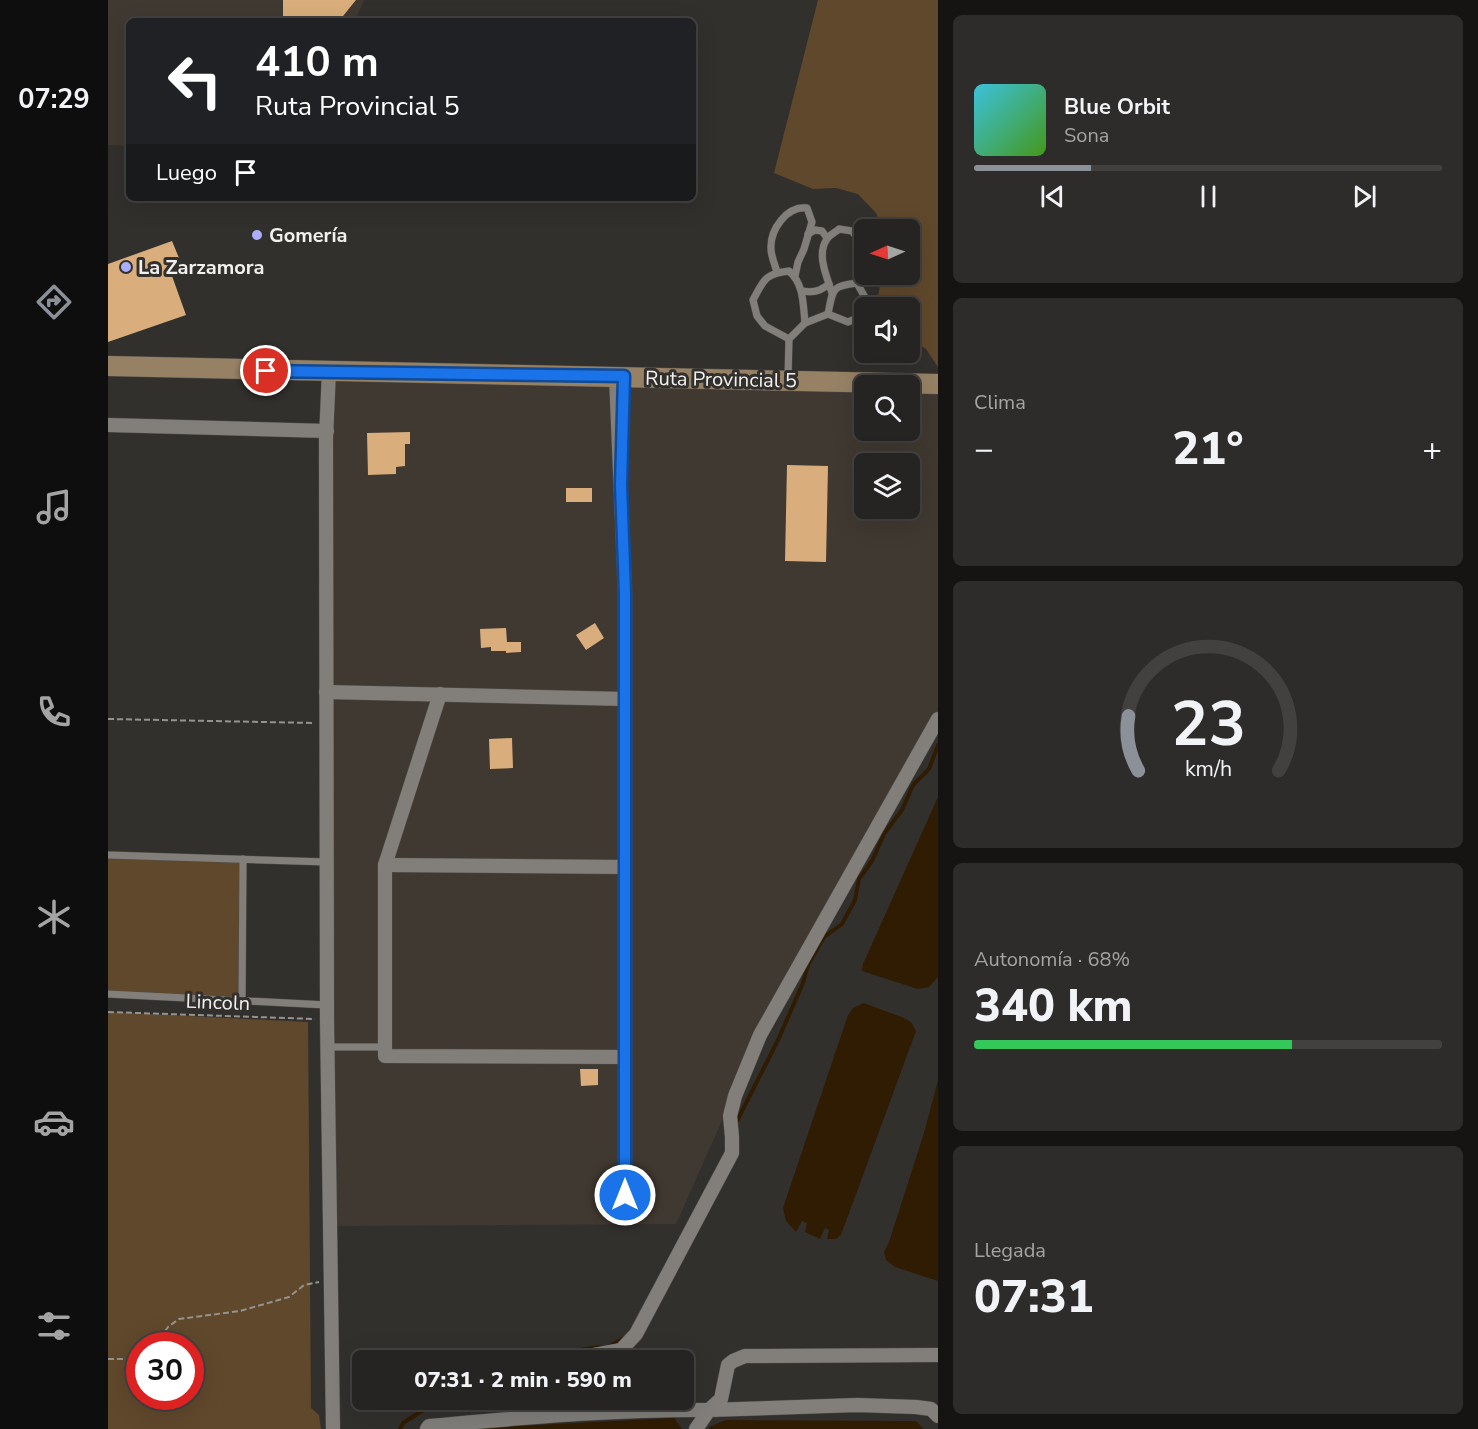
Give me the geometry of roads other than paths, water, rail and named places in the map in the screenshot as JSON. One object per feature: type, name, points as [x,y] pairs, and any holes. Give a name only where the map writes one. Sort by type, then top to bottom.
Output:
[{"type":"main road","name":"Ruta Provincial 5","points":[[108,366],[938,384]]},
{"type":"street","points":[[329,371],[326,692],[327,1047],[333,1429]]},
{"type":"street","points":[[620,376],[625,593],[625,1195]]},
{"type":"street","points":[[108,425],[327,431]]},
{"type":"street","points":[[326,692],[625,699]]},
{"type":"street","points":[[440,694],[385,865],[385,1056],[625,1057]]},
{"type":"street","points":[[621,1350],[636,1334],[732,1153],[730,1116],[735,1096],[760,1035],[938,719]]},
{"type":"street","points":[[385,865],[625,867]]},
{"type":"street","points":[[696,1429],[709,1410],[722,1399],[728,1365],[745,1356],[938,1354]]},
{"type":"street","points":[[694,1410],[915,1407],[931,1409],[938,1416]]},
{"type":"street","points":[[524,1418],[529,1410]]},
{"type":"street","points":[[427,1429],[429,1426],[524,1418],[675,1410],[687,1419],[692,1429]]},
{"type":"lane","points":[[777,272],[771,249],[774,230],[783,218],[799,207],[807,208],[812,222],[795,276]]},
{"type":"lane","points":[[808,234],[815,230],[822,231],[827,238]]},
{"type":"lane","points":[[828,314],[832,293],[824,267],[823,249],[827,238],[839,230],[852,231],[854,234]]},
{"type":"lane","points":[[789,339],[765,326],[757,316],[753,300],[765,278],[777,272],[789,271],[795,276],[802,291],[805,323]]},
{"type":"lane","points":[[832,293],[839,285],[854,283]]},
{"type":"lane","points":[[802,291],[812,293],[820,291],[829,284]]},
{"type":"lane","points":[[788,380],[789,339],[805,323],[828,314],[848,322],[854,319]]},
{"type":"lane","points":[[108,855],[327,862]]},
{"type":"lane","points":[[242,1001],[243,859]]},
{"type":"lane","points":[[108,994],[242,1001],[327,1012]]},
{"type":"lane","points":[[327,1047],[385,1047]]},
{"type":"waterway","points":[[735,1125],[778,1040],[803,983],[808,965],[824,937],[842,924],[855,900],[859,879],[872,861],[884,834],[902,810],[913,785],[929,769],[938,745]]},
{"type":"waterway","points":[[610,1346],[624,1338]]},
{"type":"waterway","points":[[580,1350],[600,1347]]},
{"type":"waterway","points":[[400,1429],[403,1423],[423,1410]]},
{"type":"place","name":"Gomería","points":[[257,235]]},
{"type":"place","name":"La Zarzamora","points":[[126,267]]}]
